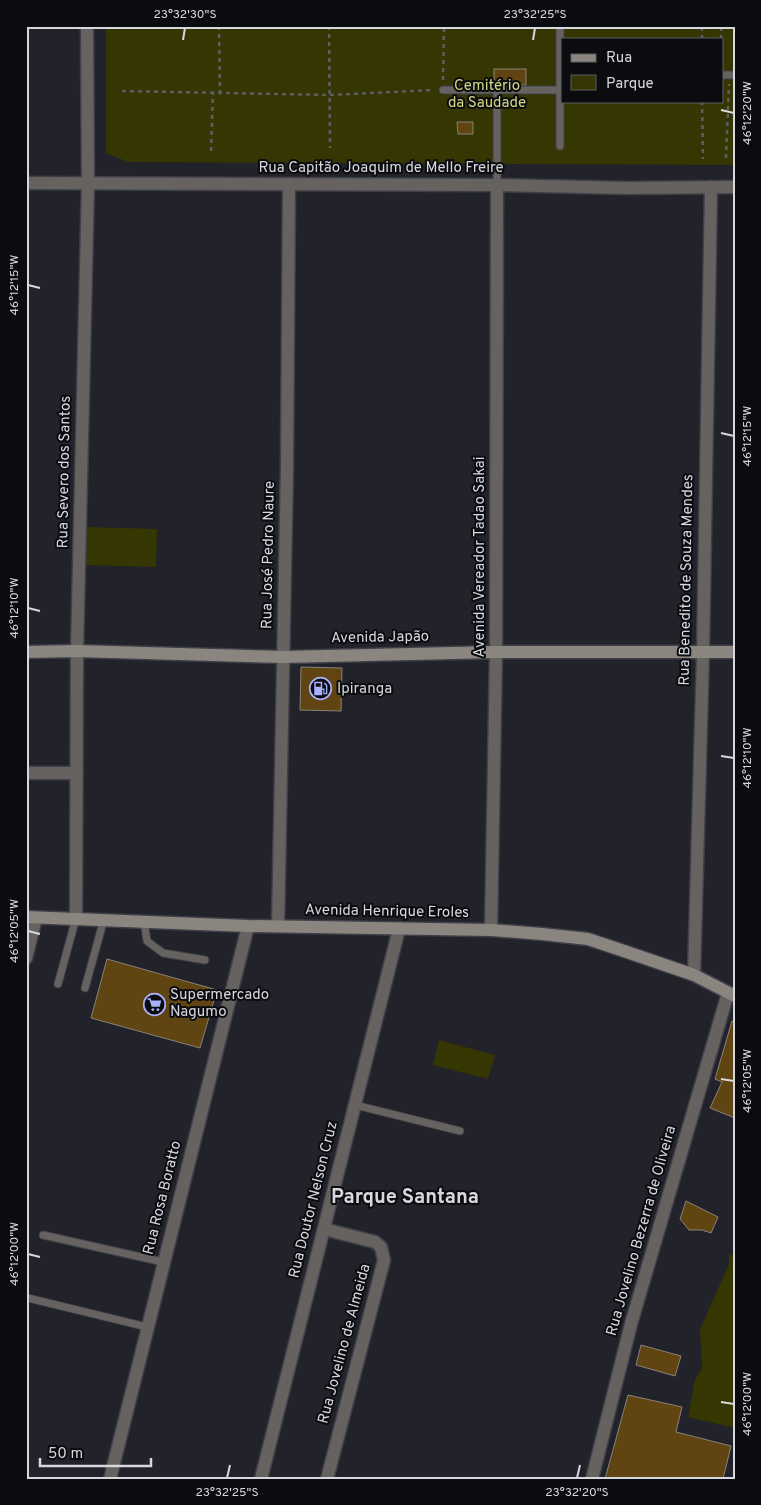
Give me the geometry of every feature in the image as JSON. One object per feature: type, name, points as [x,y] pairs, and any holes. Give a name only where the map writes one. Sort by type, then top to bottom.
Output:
[{"type":"main road","name":"Avenida Japão","points":[[26,652],[77,651],[284,657],[496,652],[735,652]]},
{"type":"main road","name":"Avenida Henrique Eroles","points":[[31,918],[76,918],[248,926],[491,930],[588,939],[694,975],[731,995]]},
{"type":"street","name":"Rua Severo dos Santos","points":[[76,918],[77,651],[88,183],[87,26]]},
{"type":"street","name":"Rua Capitão Joaquim de Mello Freire","points":[[26,183],[497,185],[627,188],[735,187]]},
{"type":"street","name":"Rua José Pedro Naure","points":[[278,926],[284,657],[289,184]]},
{"type":"street","name":"Avenida Vereador Tadao Sakai","points":[[491,930],[496,652],[497,185]]},
{"type":"street","name":"Rua Benedito de Souza Mendes","points":[[694,975],[711,186]]},
{"type":"street","points":[[26,773],[77,773]]},
{"type":"street","points":[[26,958],[31,918]]},
{"type":"street","name":"Rua Rosa Boratto","points":[[110,1479],[248,926]]},
{"type":"street","name":"Rua Doutor Nelson Cruz","points":[[261,1479],[399,929]]},
{"type":"street","name":"Rua Jovelino Bezerra de Oliveira","points":[[592,1479],[631,1324],[731,995]]},
{"type":"street","name":"Rua Jovelino de Almeida","points":[[324,1229],[375,1242],[381,1246],[384,1260],[327,1479]]},
{"type":"lane","points":[[560,26],[560,146]]},
{"type":"lane","points":[[443,90],[559,90]]},
{"type":"lane","points":[[497,90],[497,185]]},
{"type":"lane","points":[[58,984],[76,918]]},
{"type":"lane","points":[[85,988],[104,920]]},
{"type":"lane","points":[[144,921],[147,941],[163,953],[205,960]]},
{"type":"lane","points":[[355,1105],[460,1132]]},
{"type":"lane","points":[[43,1234],[163,1262]]},
{"type":"lane","points":[[28,1298],[148,1327]]},
{"type":"path","points":[[219,26],[220,93]]},
{"type":"path","points":[[329,26],[330,148]]},
{"type":"path","points":[[122,92],[330,95],[443,90],[444,26]]},
{"type":"path","points":[[726,158],[729,75]]},
{"type":"path","points":[[211,150],[213,92]]},
{"type":"path","points":[[702,102],[703,159]]},
{"type":"green space","name":"Cemitério da Saudade","points":[[106,26],[735,26],[735,165],[128,162],[106,153]]},
{"type":"green space","points":[[87,527],[157,529],[156,567],[86,565]]},
{"type":"green space","points":[[439,1040],[495,1055],[488,1079],[433,1065]]},
{"type":"green space","points":[[729,1254],[735,1256],[735,1428],[688,1417],[695,1379],[702,1368],[700,1329],[729,1264]]},
{"type":"building","points":[[494,69],[526,69],[526,85],[494,85]]},
{"type":"building","points":[[457,122],[473,122],[473,134],[458,134]]},
{"type":"building","name":"Ipiranga","points":[[301,667],[342,668],[341,711],[300,710]]},
{"type":"building","name":"Supermercado Nagumo","points":[[107,959],[217,990],[200,1048],[91,1018]]},
{"type":"building","points":[[732,1021],[735,1022],[735,1118],[710,1108],[722,1082],[715,1079]]},
{"type":"building","points":[[686,1201],[718,1217],[711,1233],[702,1230],[689,1230],[680,1219]]},
{"type":"building","points":[[641,1345],[681,1356],[675,1376],[636,1365]]},
{"type":"building","points":[[628,1395],[682,1407],[676,1432],[731,1446],[723,1479],[605,1479]]},
{"type":"place","name":"Ipiranga","points":[[321,689]]},
{"type":"place","name":"Supermercado Nagumo","points":[[154,1004]]},
{"type":"district","name":"Parque Santana","points":[[405,1198]]}]
